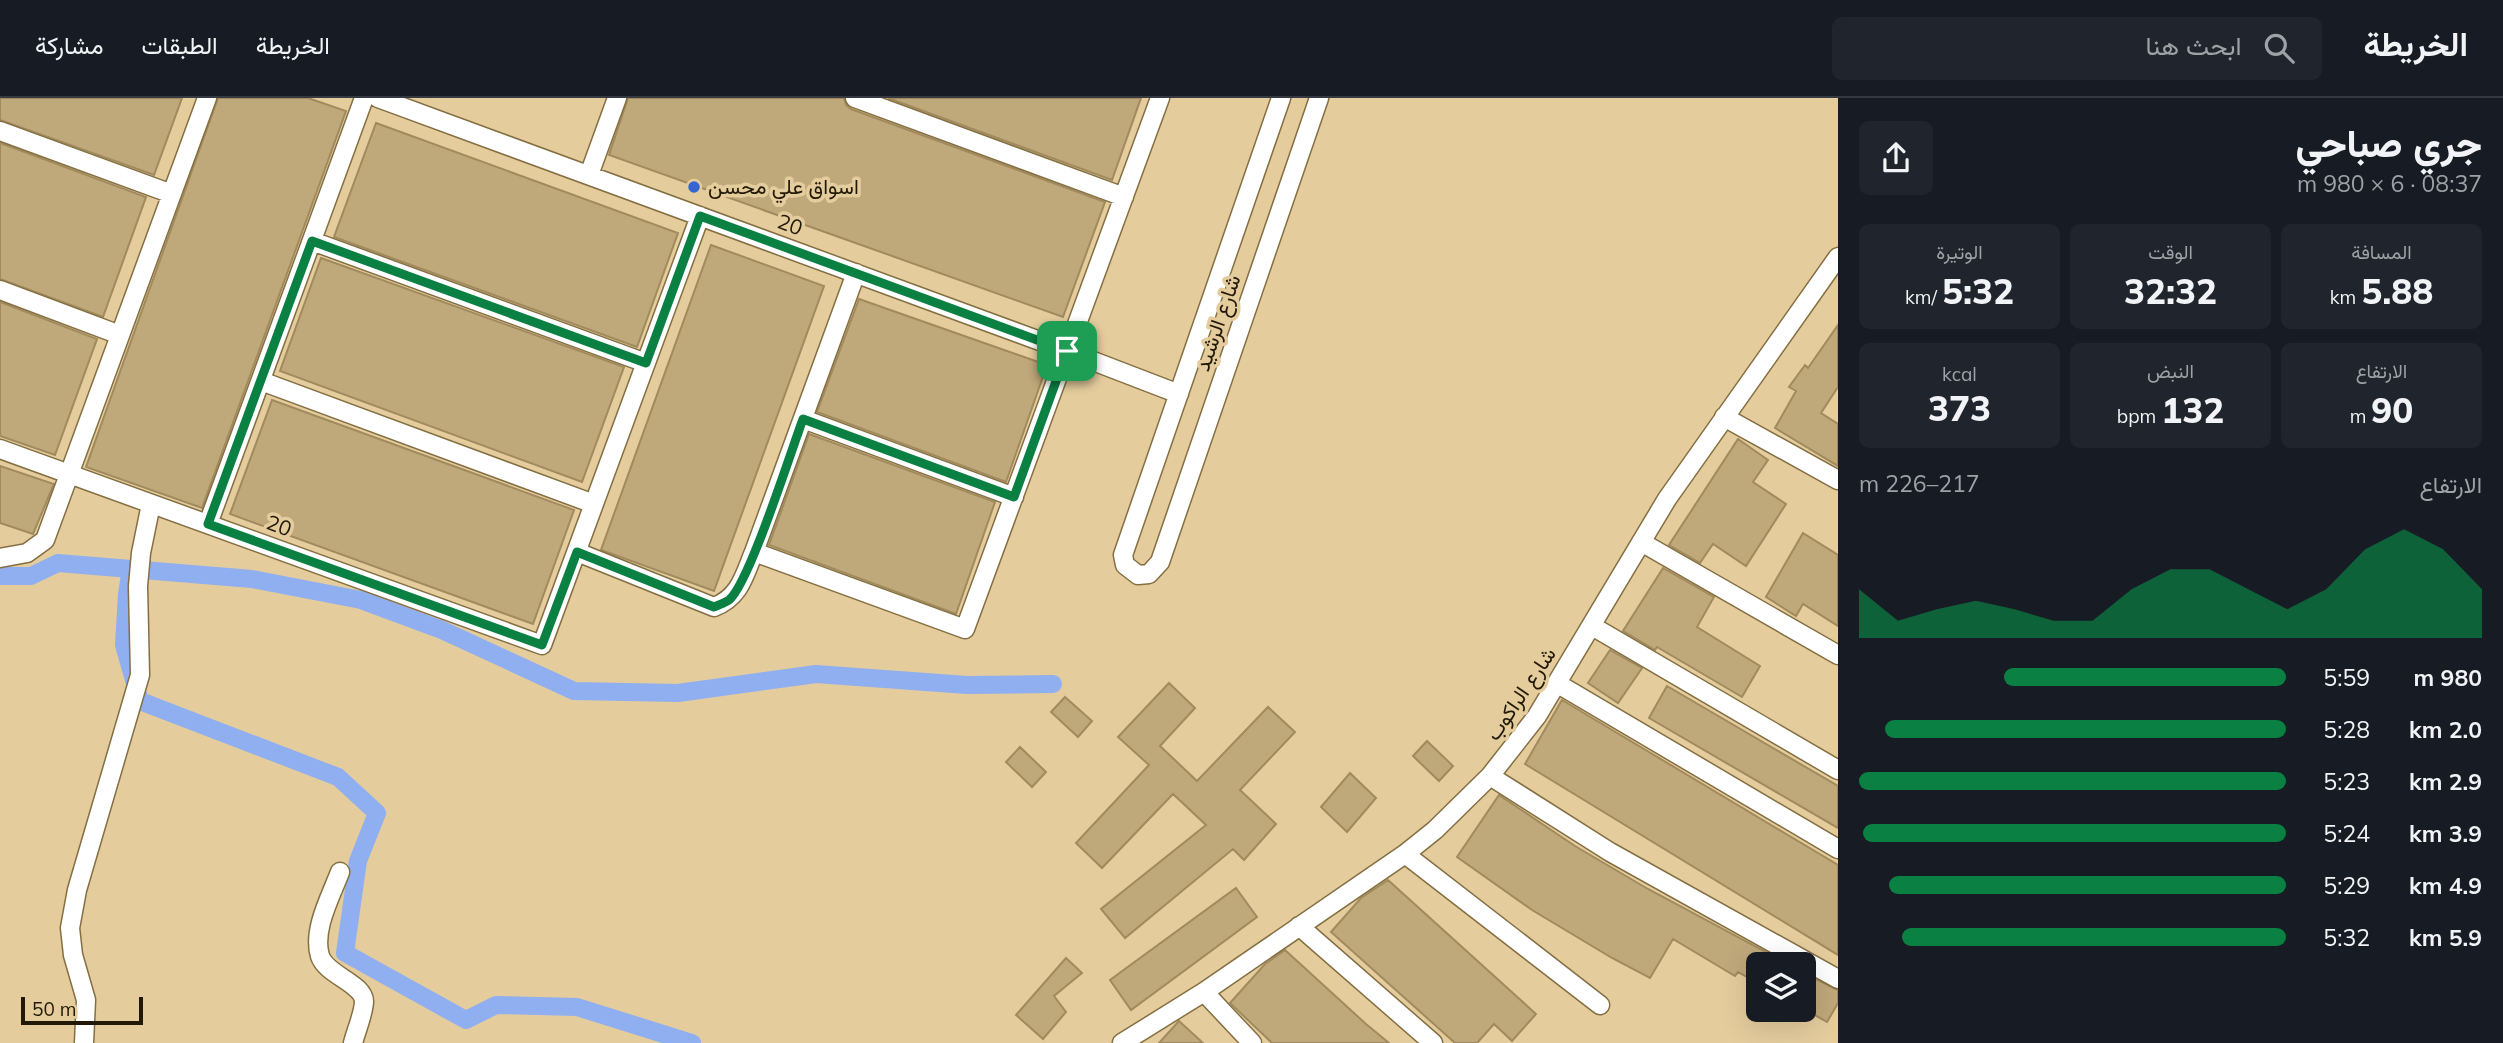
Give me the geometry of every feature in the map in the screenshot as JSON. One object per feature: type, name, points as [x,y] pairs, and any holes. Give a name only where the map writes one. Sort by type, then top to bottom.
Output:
[{"type":"street","points":[[0,558],[27,553],[45,540],[207,98]]},
{"type":"street","points":[[208,524],[365,98]]},
{"type":"street","name":"20","points":[[378,98],[425,106],[589,175],[1179,394]]},
{"type":"street","points":[[589,175],[617,98]]},
{"type":"street","points":[[855,98],[1124,197]]},
{"type":"street","points":[[754,552],[965,629],[1160,98]]},
{"type":"street","name":"شارع الرشيد","points":[[1281,98],[1123,555],[1125,565],[1138,575],[1149,574],[1160,562],[1316,99]]},
{"type":"street","points":[[0,131],[172,194]]},
{"type":"street","points":[[700,216],[577,552],[714,607],[728,601],[738,588],[754,552],[856,273]]},
{"type":"street","points":[[312,241],[646,363]]},
{"type":"street","name":"شارع الراكوب","points":[[1122,1043],[1204,992],[1405,854],[1435,830],[1490,776],[1530,726],[1558,684],[1681,478],[1838,257]]},
{"type":"street","points":[[0,290],[120,335]]},
{"type":"street","points":[[261,381],[594,504]]},
{"type":"street","points":[[1724,417],[1838,480]]},
{"type":"street","points":[[803,419],[1014,497]]},
{"type":"street","name":"20","points":[[0,449],[542,645],[577,552]]},
{"type":"street","points":[[84,1043],[86,1000],[73,955],[70,928],[77,890],[141,675],[138,586],[141,553],[151,504]]},
{"type":"street","points":[[1641,542],[1838,655]]},
{"type":"street","points":[[1592,626],[1838,770]]},
{"type":"street","points":[[1558,684],[1838,849]]},
{"type":"street","points":[[1490,776],[1610,852],[1838,979]]},
{"type":"street","points":[[1405,854],[1600,1005]]},
{"type":"street","points":[[340,872],[319,930],[319,953],[324,965],[361,992],[364,1000],[353,1043]]},
{"type":"street","points":[[1299,926],[1433,1043]]},
{"type":"street","points":[[1204,992],[1252,1043]]},
{"type":"building","points":[[0,98],[182,98],[154,175],[0,120]]},
{"type":"building","points":[[218,98],[308,98],[346,111],[202,508],[86,467]]},
{"type":"building","points":[[628,98],[844,98],[851,109],[1105,202],[1063,317],[609,155]]},
{"type":"building","points":[[888,98],[1141,98],[1112,180]]},
{"type":"building","points":[[376,123],[678,233],[637,347],[334,237]]},
{"type":"building","points":[[0,143],[146,197],[103,317],[0,279]]},
{"type":"building","points":[[711,245],[824,286],[714,591],[601,550]]},
{"type":"building","points":[[321,258],[624,367],[582,482],[280,371]]},
{"type":"building","points":[[859,299],[1047,365],[1006,482],[817,412]]},
{"type":"building","points":[[0,302],[97,339],[55,455],[0,436]]},
{"type":"building","points":[[1838,325],[1838,387],[1821,413],[1838,424],[1838,466],[1775,428],[1796,391],[1789,387],[1805,365],[1808,368]]},
{"type":"building","points":[[272,400],[574,510],[533,624],[230,514]]},
{"type":"building","points":[[809,434],[995,502],[956,614],[769,545]]},
{"type":"building","points":[[1738,439],[1768,460],[1753,482],[1786,504],[1746,566],[1713,544],[1700,563],[1669,545]]},
{"type":"building","points":[[0,466],[54,484],[33,534],[0,523]]},
{"type":"building","points":[[1803,533],[1838,555],[1838,626],[1803,604],[1796,616],[1766,597]]},
{"type":"building","points":[[1663,568],[1714,597],[1697,627],[1760,666],[1742,697],[1657,647],[1655,650],[1623,631]]},
{"type":"building","points":[[1610,650],[1642,668],[1618,703],[1588,683]]},
{"type":"building","points":[[1169,683],[1195,708],[1160,746],[1197,781],[1268,707],[1295,732],[1240,790],[1276,824],[1244,860],[1233,849],[1125,938],[1101,909],[1206,825],[1173,794],[1102,868],[1076,843],[1149,765],[1118,737]]},
{"type":"building","points":[[1667,686],[1838,786],[1838,828],[1649,718]]},
{"type":"building","points":[[1065,697],[1092,721],[1078,737],[1051,712]]},
{"type":"building","points":[[1562,700],[1838,865],[1838,955],[1525,764]]},
{"type":"building","points":[[1427,741],[1453,766],[1439,781],[1413,756]]},
{"type":"building","points":[[1020,747],[1046,772],[1032,787],[1006,762]]},
{"type":"building","points":[[1350,773],[1376,798],[1347,832],[1321,807]]},
{"type":"building","points":[[1499,795],[1575,846],[1648,889],[1766,952],[1746,952],[1746,977],[1738,972],[1735,976],[1673,939],[1650,978],[1532,910],[1457,857]]},
{"type":"building","points":[[1388,880],[1536,1014],[1512,1041],[1494,1024],[1477,1043],[1455,1043],[1331,932],[1361,898]]},
{"type":"building","points":[[1236,888],[1257,917],[1131,1010],[1110,980]]},
{"type":"building","points":[[1285,950],[1389,1043],[1272,1043],[1230,1003],[1265,964]]},
{"type":"building","points":[[1066,958],[1082,973],[1054,996],[1066,1012],[1043,1039],[1016,1015]]},
{"type":"building","points":[[1816,979],[1838,990],[1838,1003],[1827,1022],[1816,1016]]},
{"type":"building","points":[[1179,1021],[1203,1043],[1159,1043]]},
{"type":"waterway","points":[[0,576],[31,576],[58,563],[252,579],[361,600],[442,630],[574,691],[678,693],[816,674],[967,685],[1053,684]]},
{"type":"waterway","points":[[131,569],[124,645],[140,701],[338,777],[377,813],[358,861],[345,953],[466,1020],[496,1005],[577,1007],[692,1043]]},
{"type":"place","name":"اسواق علي محسن","points":[[694,187]]},
{"type":"route","points":[[700,216],[1067,351],[1014,497],[803,419],[754,552],[738,588],[728,601],[714,607],[577,552],[542,645],[208,524],[312,241],[646,363],[700,216]]}]
